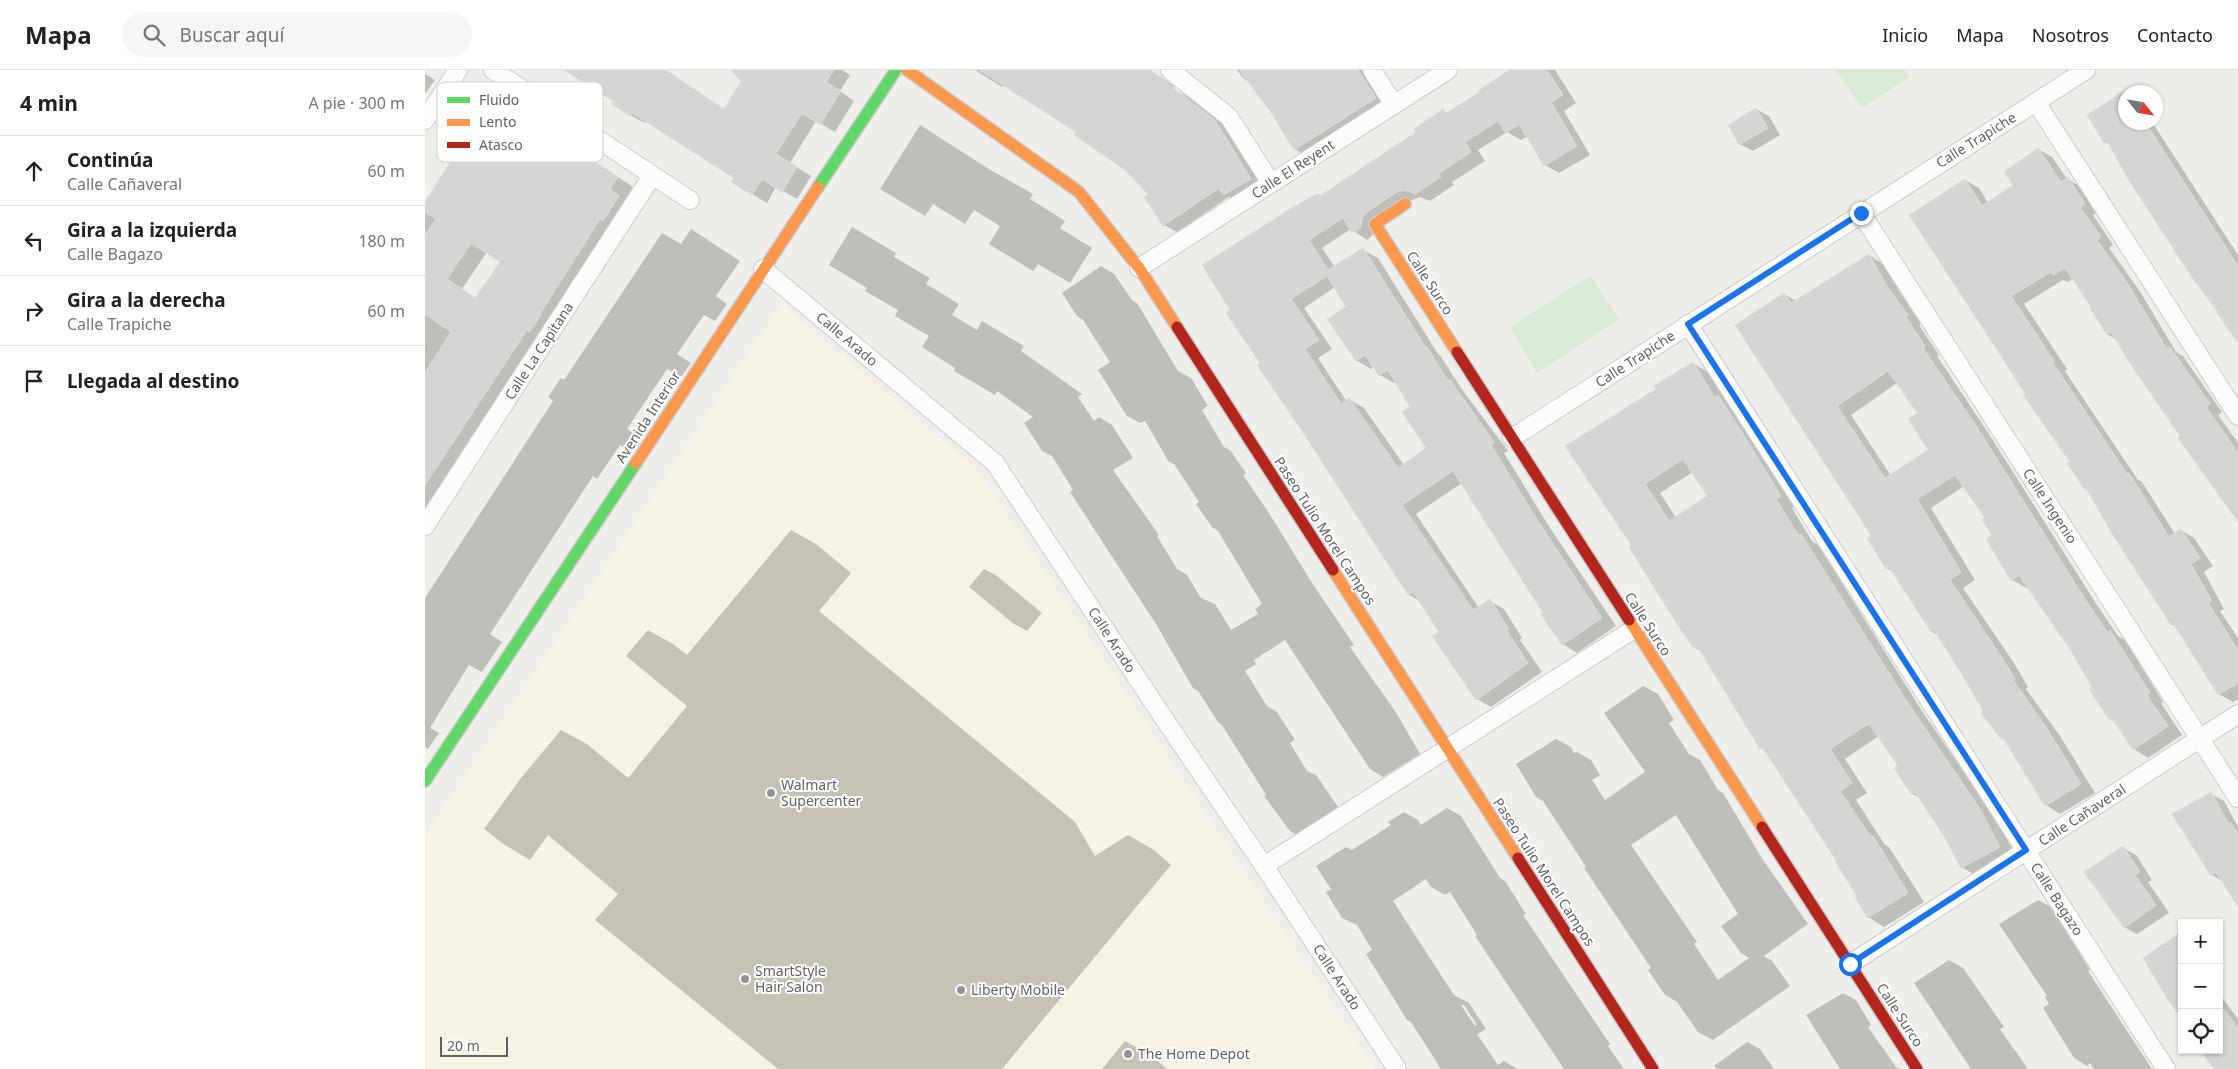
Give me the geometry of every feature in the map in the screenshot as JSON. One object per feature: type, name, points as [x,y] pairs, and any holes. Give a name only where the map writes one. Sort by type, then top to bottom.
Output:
[{"type":"street","points":[[450,82],[458,70]]},
{"type":"street","points":[[493,70],[511,82]]},
{"type":"street","name":"Avenida Interior","points":[[425,781],[895,70]]},
{"type":"street","name":"Paseo Tulio Morel Campos","points":[[907,70],[1079,192],[1139,268],[1653,1069]]},
{"type":"street","points":[[1170,70],[1229,117],[1271,183]]},
{"type":"street","points":[[1372,70],[1394,105]]},
{"type":"street","name":"Calle El Reyent","points":[[1139,268],[1448,70]]},
{"type":"street","name":"Calle Trapiche","points":[[1512,438],[2086,70]]},
{"type":"street","points":[[425,120],[437,102]]},
{"type":"street","points":[[2037,102],[2238,416]]},
{"type":"street","points":[[603,143],[690,200]]},
{"type":"street","name":"Calle La Capitana","points":[[425,526],[652,176]]},
{"type":"street","name":"Calle Surco","points":[[1405,204],[1375,224],[1917,1069]]},
{"type":"street","name":"Calle Ingenio","points":[[1861,213],[2238,798]]},
{"type":"street","name":"Calle Arado","points":[[763,269],[995,463],[1165,720],[1265,866],[1397,1069]]},
{"type":"street","name":"Calle Bagazo","points":[[1688,324],[2166,1069]]},
{"type":"street","points":[[1265,866],[1634,629]]},
{"type":"street","name":"Calle Cañaveral","points":[[1850,964],[2238,714]]},
{"type":"shaded area","points":[[782,304],[976,468],[1375,1069],[425,1069],[425,836]]},
{"type":"green space","points":[[1836,70],[1905,70],[1909,77],[1862,108]]},
{"type":"green space","points":[[1590,276],[1619,319],[1537,373],[1510,327]]},
{"type":"building","points":[[564,70],[666,70],[724,109],[741,81],[731,70],[834,70],[826,82],[841,91],[820,125],[802,113],[776,154],[797,167],[782,192],[762,179],[752,195],[731,182],[734,178],[632,113],[630,116],[611,104],[613,101],[603,95],[603,82],[583,82]]},
{"type":"building","points":[[979,70],[1150,70],[1215,120],[1251,179],[1223,195],[1219,188],[1163,226],[1144,197],[1148,194],[1125,170],[1074,135],[1076,132]]},
{"type":"building","points":[[1239,70],[1358,70],[1376,98],[1294,150],[1272,114]]},
{"type":"building","points":[[1509,70],[1547,70],[1563,95],[1551,102],[1577,146],[1544,166],[1519,124],[1506,133],[1498,121],[1465,142],[1471,152],[1438,174],[1441,177],[1415,194],[1405,190],[1397,192],[1367,212],[1362,218],[1361,227],[1352,233],[1343,218],[1309,240],[1328,270],[1363,248],[1448,381],[1450,380],[1494,442],[1491,445],[1536,518],[1602,618],[1562,645],[1541,615],[1543,613],[1453,471],[1402,505],[1473,610],[1490,599],[1509,630],[1507,631],[1528,663],[1476,700],[1432,636],[1439,632],[1413,592],[1408,595],[1257,365],[1260,363],[1226,313],[1230,310],[1202,265],[1290,209],[1318,193],[1320,196],[1416,132],[1414,129],[1443,109],[1446,113],[1480,92],[1478,91]],"holes":[[[1327,276],[1346,307],[1327,319],[1356,361],[1365,355],[1379,376],[1388,370],[1410,407],[1402,412],[1426,448],[1398,468],[1349,398],[1341,404],[1305,349],[1319,340],[1291,299]]]},
{"type":"building","points":[[2118,95],[2118,130],[2150,130],[2238,266],[2238,343],[2191,276],[2130,182],[2107,141],[2104,143],[2087,115]]},
{"type":"building","points":[[1756,108],[1768,128],[1739,145],[1728,125]]},
{"type":"building","points":[[2038,148],[2061,182],[2068,177],[2085,204],[2080,207],[2101,237],[2097,240],[2128,284],[2167,349],[2170,347],[2210,404],[2206,407],[2238,453],[2238,522],[2178,438],[2180,436],[2127,359],[2111,332],[2107,335],[2065,268],[2053,275],[2051,272],[2011,296],[2127,474],[2129,473],[2169,537],[2181,529],[2200,558],[2191,564],[2212,601],[2208,603],[2238,650],[2238,683],[2218,695],[2173,623],[2171,625],[2111,532],[2086,488],[2084,489],[2067,463],[2070,462],[2023,395],[2025,394],[2003,359],[1909,215],[1965,179],[1982,206],[2013,185],[2004,172]]},
{"type":"building","points":[[450,162],[596,162],[618,177],[610,189],[619,196],[603,221],[600,219],[541,315],[529,332],[527,330],[425,485],[425,373],[451,332],[425,314],[425,235],[436,219],[425,212],[425,202]],"holes":[[[471,243],[500,262],[475,298],[447,279]]]},
{"type":"building","points":[[1869,254],[1888,288],[1908,315],[1906,317],[1925,346],[1923,348],[1975,424],[2083,596],[2107,632],[2110,630],[2150,693],[2147,695],[2168,726],[2133,750],[2112,718],[2109,720],[2089,689],[2092,687],[2071,651],[2019,575],[2011,581],[1986,539],[1992,535],[1982,520],[1985,518],[1955,475],[1917,499],[1961,572],[1950,580],[1999,653],[2015,679],[2013,680],[2046,727],[2081,784],[2045,806],[2003,738],[2001,739],[1981,713],[1983,711],[1934,630],[1931,632],[1889,567],[1886,569],[1867,538],[1871,535],[1735,325],[1784,293],[1791,303]],"holes":[[[1888,371],[1917,413],[1908,419],[1928,450],[1885,478],[1837,406]]]},
{"type":"building","points":[[1693,362],[1715,398],[1718,395],[1781,496],[1776,499],[1799,536],[1801,534],[1906,700],[1980,809],[2000,847],[1961,868],[1945,838],[1915,792],[1911,794],[1894,768],[1898,766],[1869,724],[1830,749],[1852,783],[1840,791],[1871,837],[1873,836],[1908,893],[1867,918],[1855,897],[1857,896],[1836,860],[1762,747],[1760,749],[1697,646],[1693,648],[1673,618],[1629,547],[1631,545],[1565,446],[1656,389],[1654,386]],"holes":[[[1683,459],[1707,496],[1669,521],[1645,484]]]},
{"type":"building","points":[[2211,792],[2229,824],[2231,823],[2238,834],[2238,907],[2216,872],[2211,876],[2172,814]]},
{"type":"building","points":[[2123,846],[2140,872],[2135,875],[2156,905],[2124,928],[2084,872]]},
{"type":"building","points":[[2178,934],[2178,1014],[2168,1000],[2143,958]]},
{"type":"building","points":[[2223,1008],[2238,1028],[2238,1069],[2214,1069],[2203,1054],[2223,1054]]},
{"type":"traffic: fast","points":[[818,187],[896,70]]},
{"type":"traffic: fast","points":[[425,781],[636,463]]},
{"type":"traffic: slow","points":[[907,70],[1079,192],[1139,268],[1177,327]]},
{"type":"traffic: slow","points":[[636,463],[818,187]]},
{"type":"traffic: slow","points":[[1405,204],[1375,224],[1457,352]]},
{"type":"traffic: slow","points":[[1333,570],[1518,858]]},
{"type":"traffic: slow","points":[[1629,620],[1762,827]]},
{"type":"traffic: jam","points":[[1177,327],[1333,570]]},
{"type":"traffic: jam","points":[[1457,352],[1629,620]]},
{"type":"traffic: jam","points":[[1762,827],[1917,1069]]},
{"type":"traffic: jam","points":[[1518,858],[1653,1069]]},
{"type":"place","name":"Walmart Supercenter","points":[[771,793]]},
{"type":"place","name":"SmartStyle Hair Salon","points":[[745,979]]},
{"type":"place","name":"Liberty Mobile","points":[[961,990]]},
{"type":"place","name":"The Home Depot","points":[[1128,1054]]},
{"type":"route","points":[[1850,964],[2026,850],[1688,324],[1861,213]]}]
